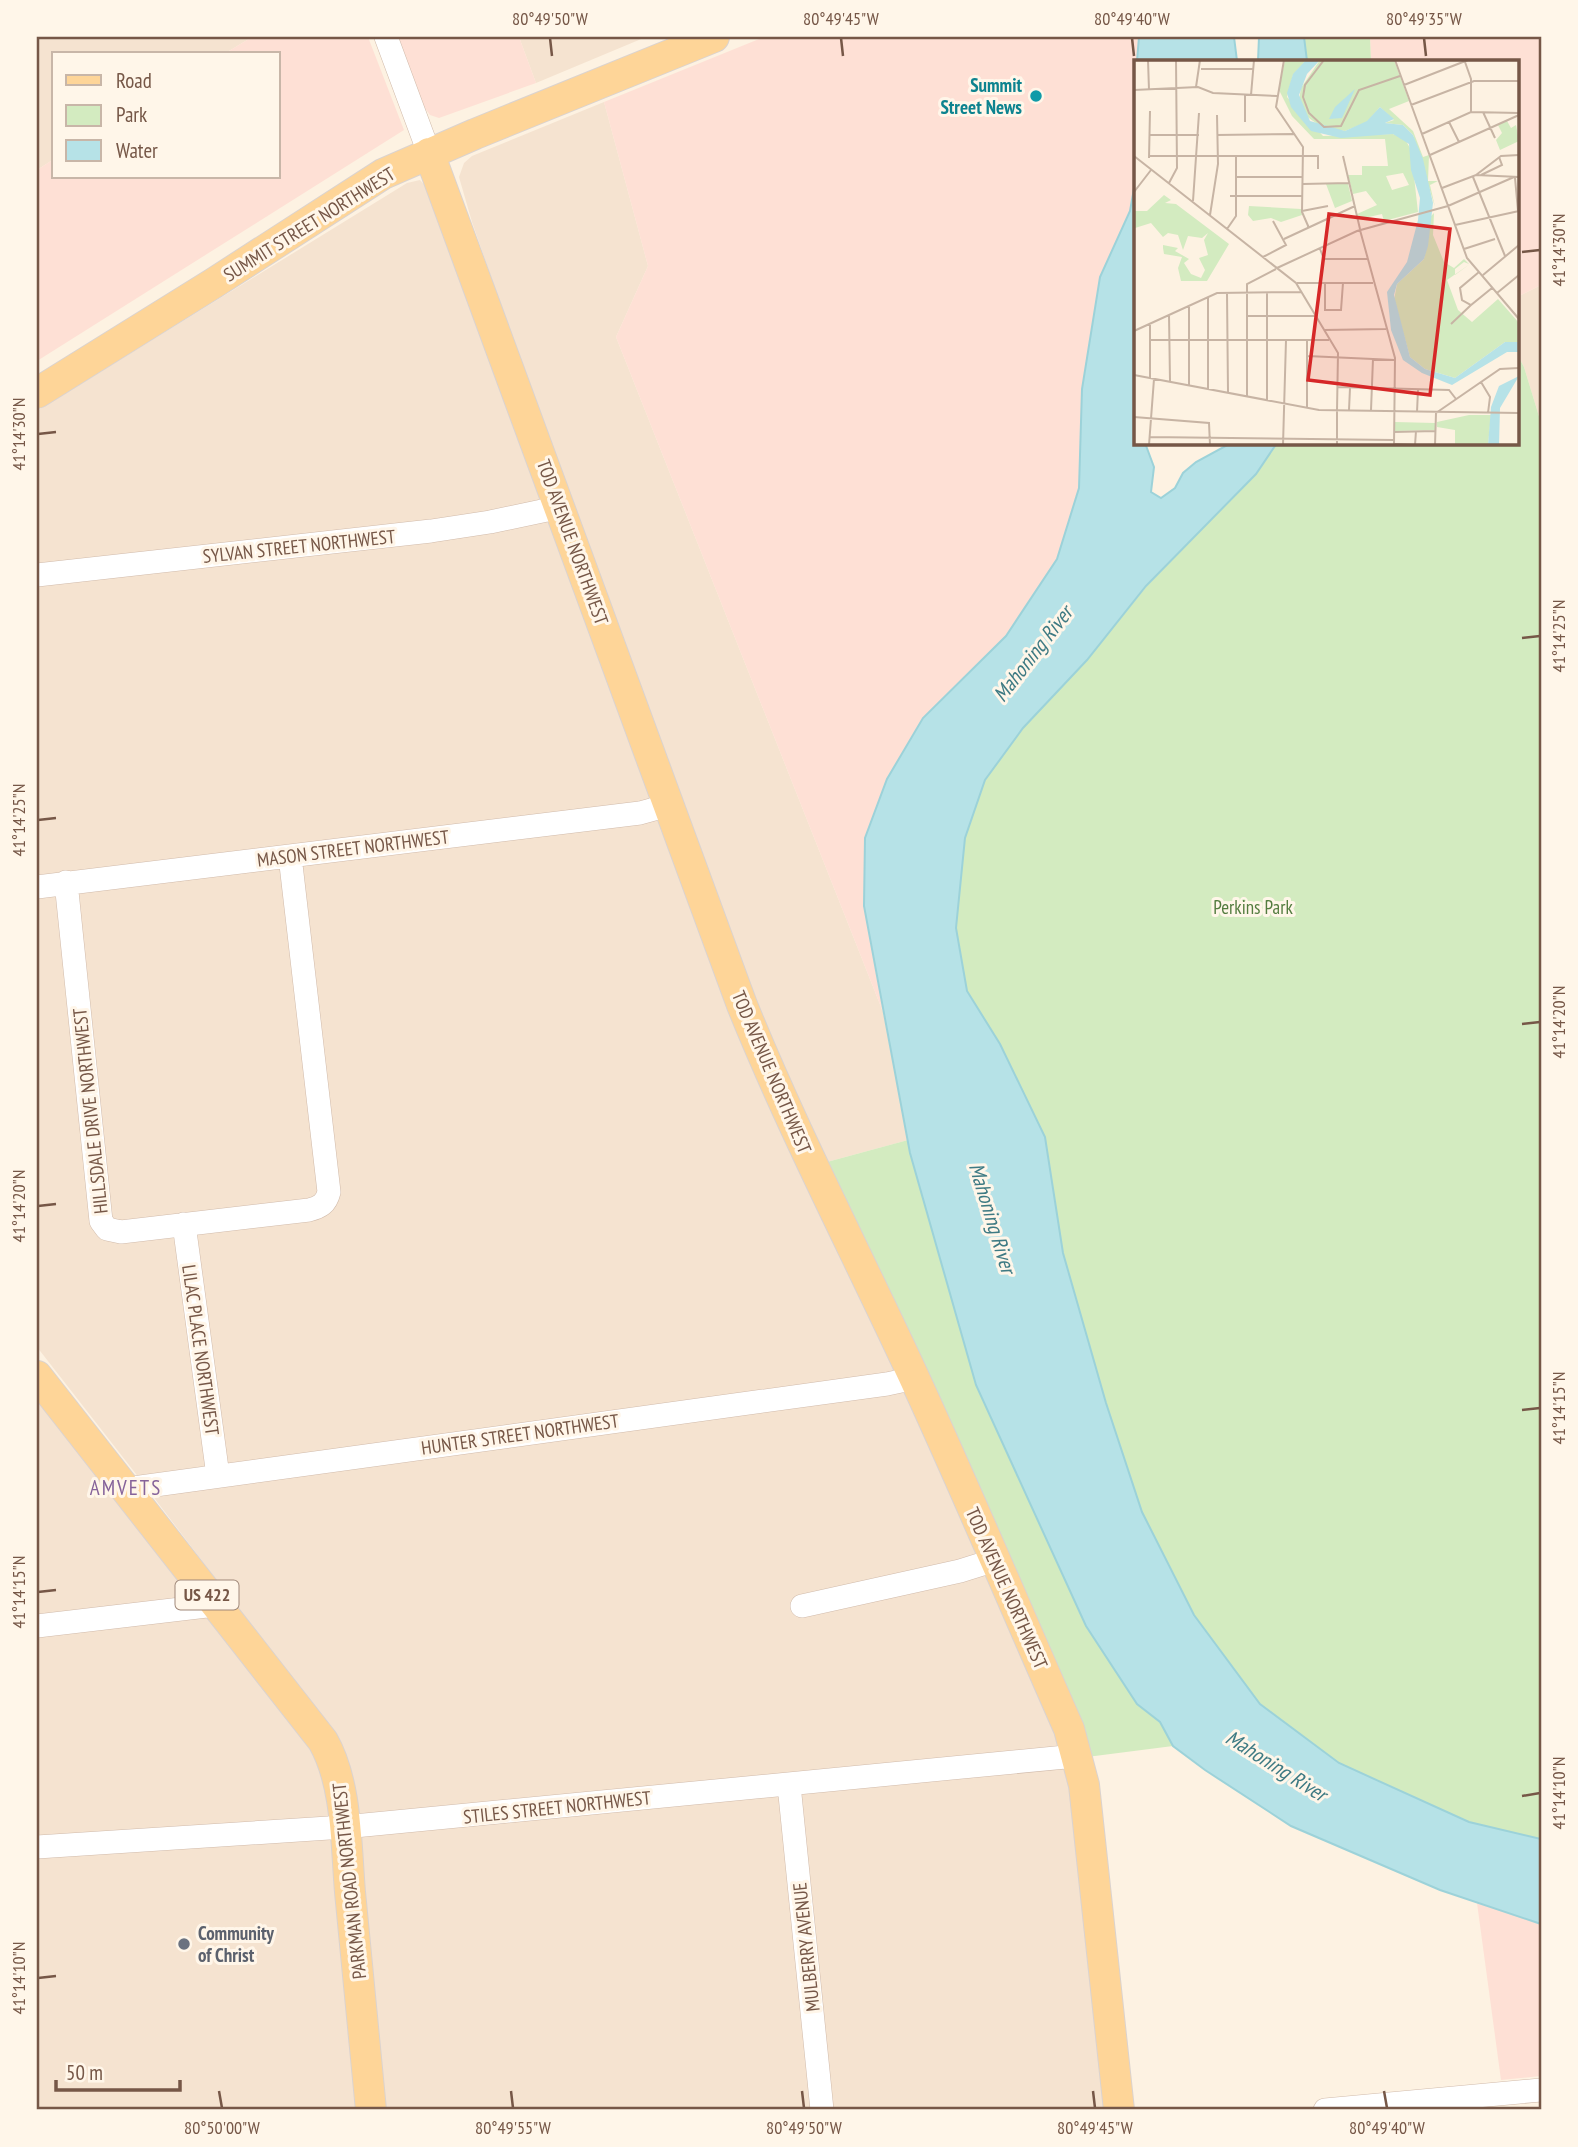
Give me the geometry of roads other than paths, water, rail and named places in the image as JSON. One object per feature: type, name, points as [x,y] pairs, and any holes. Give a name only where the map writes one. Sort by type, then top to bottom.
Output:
[{"type":"main road","name":"SUMMIT STREET NORTHWEST","points":[[37,393],[383,174],[714,37]]},
{"type":"main road","name":"TOD AVENUE NORTHWEST","points":[[429,153],[765,1062],[915,1378],[1069,1729],[1084,1785],[1119,2110]]},
{"type":"main road","name":"PARKMAN ROAD NORTHWEST","points":[[37,1376],[328,1749],[337,1771],[344,1828],[372,2110]]},
{"type":"street","name":"TOD AVENUE NORTHWEST","points":[[386,37],[429,153]]},
{"type":"street","name":"SYLVAN STREET NORTHWEST","points":[[37,575],[431,531],[561,507]]},
{"type":"street","name":"MASON STREET NORTHWEST","points":[[37,887],[640,813],[669,805]]},
{"type":"street","name":"HILLSDALE DRIVE NORTHWEST","points":[[66,882],[101,1221],[107,1228],[121,1232],[309,1210],[323,1205],[327,1198],[329,1192],[290,856]]},
{"type":"street","name":"LILAC PLACE NORTHWEST","points":[[184,1224],[218,1476]]},
{"type":"street","name":"HUNTER STREET NORTHWEST","points":[[126,1489],[860,1388],[915,1378]]},
{"type":"street","points":[[802,1606],[960,1571],[995,1560]]},
{"type":"street","points":[[37,1626],[215,1605]]},
{"type":"street","name":"STILES STREET NORTHWEST","points":[[37,1847],[344,1828],[1076,1756]]},
{"type":"street","name":"MULBERRY AVENUE","points":[[789,1785],[822,2110]]},
{"type":"street","points":[[1325,2110],[1414,2106],[1541,2090]]},
{"type":"water","points":[[1139,37],[1234,37],[1237,60],[1137,60]]},
{"type":"water","points":[[1259,37],[1304,37],[1307,60],[1258,60]]},
{"type":"water","name":"Mahoning River","points":[[1134,189],[1134,444],[1145,444],[1154,467],[1151,492],[1161,498],[1175,488],[1183,473],[1196,462],[1229,444],[1276,444],[1256,474],[1146,586],[1087,660],[1023,728],[985,780],[965,838],[956,928],[967,991],[1000,1044],[1045,1137],[1063,1253],[1106,1403],[1142,1512],[1194,1615],[1260,1704],[1339,1763],[1469,1822],[1541,1839],[1541,1924],[1440,1890],[1291,1826],[1173,1746],[1160,1722],[1137,1704],[1086,1626],[976,1385],[910,1153],[864,906],[865,838],[887,779],[923,718],[1006,636],[1057,559],[1079,488],[1082,389],[1100,277],[1130,211]]},
{"type":"place","name":"Summit Street News","points":[[1036,96]]},
{"type":"place","name":"Community of Christ","points":[[184,1944]]},
{"type":"district","name":"AMVETS","points":[[126,1488]]},
{"type":"park label","name":"Perkins Park","points":[[1253,907]]}]
